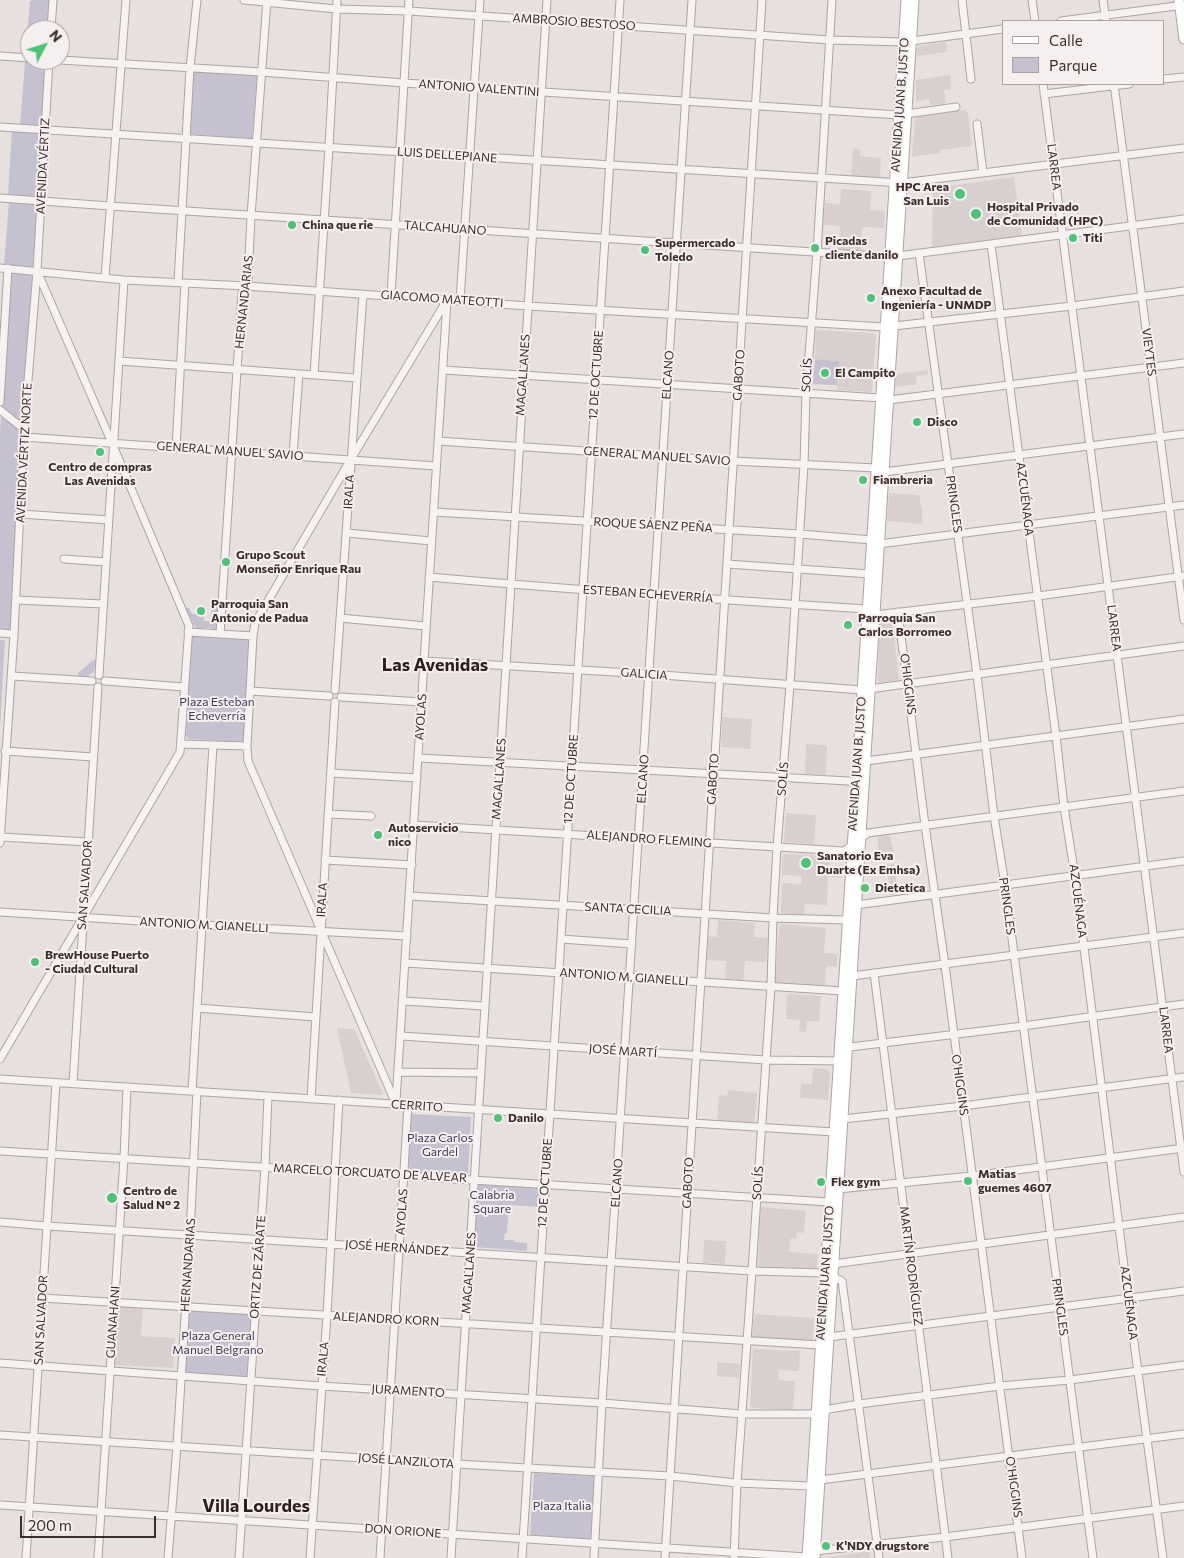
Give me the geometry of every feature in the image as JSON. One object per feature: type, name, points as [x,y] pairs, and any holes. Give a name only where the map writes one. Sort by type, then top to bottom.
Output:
[{"type":"main road","name":"AVENIDA JUAN B. JUSTO","points":[[906,0],[908,41]]},
{"type":"main road","name":"AVENIDA JUAN B. JUSTO","points":[[811,1556],[811,1486],[829,1337],[829,1202],[834,1132],[852,976],[866,761],[866,689],[898,183],[908,41],[914,0]]},
{"type":"main road","points":[[1181,4],[1184,39]]},
{"type":"main road","name":"AVENIDA JUAN B. JUSTO","points":[[871,612],[870,574],[876,542]]},
{"type":"main road","name":"AVENIDA JUAN B. JUSTO","points":[[843,1048],[843,991],[852,845],[853,781],[866,689]]},
{"type":"main road","name":"AVENIDA JUAN B. JUSTO","points":[[811,1556],[820,1480],[820,1345],[829,1274],[833,1264],[843,1119],[842,1061]]},
{"type":"street","points":[[52,20],[53,0]]},
{"type":"street","points":[[105,278],[126,0]]},
{"type":"street","points":[[176,448],[180,365],[182,211],[196,0]]},
{"type":"street","name":"AMBROSIO BESTOSO","points":[[244,0],[336,9],[409,11],[830,40],[908,41],[1002,29]]},
{"type":"street","points":[[314,375],[337,0]]},
{"type":"street","points":[[390,295],[410,0]]},
{"type":"street","points":[[460,300],[480,0]]},
{"type":"street","name":"MAGALLANES","points":[[451,1558],[547,0]]},
{"type":"street","name":"12 DE OCTUBRE","points":[[522,1558],[620,0]]},
{"type":"street","name":"ELCANO","points":[[594,1558],[602,1403],[692,0]]},
{"type":"street","name":"GABOTO","points":[[665,1558],[762,0]]},
{"type":"street","name":"SOLÍS","points":[[734,1555],[737,1483],[771,986],[777,847],[784,777],[800,534],[806,394],[817,252],[832,0]]},
{"type":"street","points":[[962,0],[971,79]]},
{"type":"street","points":[[1032,0],[1035,20]]},
{"type":"street","points":[[1103,0],[1106,18]]},
{"type":"street","name":"HERNANDARIAS","points":[[220,634],[242,293],[248,280],[267,1]]},
{"type":"street","points":[[1076,20],[1106,18],[1181,4]]},
{"type":"street","points":[[0,56],[20,57]]},
{"type":"street","name":"ANTONIO VALENTINI","points":[[70,61],[825,110],[903,114],[956,107]]},
{"type":"street","name":"AVENIDA VÉRTIZ","points":[[37,271],[48,70]]},
{"type":"street","points":[[1164,79],[1184,77]]},
{"type":"street","name":"LARREA","points":[[1043,85],[1184,1172]]},
{"type":"street","points":[[1044,94],[1114,85]]},
{"type":"street","name":"VIEYTES","points":[[1114,85],[1169,507],[1181,576],[1184,620]]},
{"type":"street","points":[[977,124],[983,173]]},
{"type":"street","name":"LUIS DELLEPIANE","points":[[0,127],[898,183],[1184,148]]},
{"type":"street","name":"TALCAHUANO","points":[[0,198],[464,230],[894,256],[1184,219]]},
{"type":"street","name":"AZCUÉNAGA","points":[[991,244],[1002,314],[1064,807],[1075,876],[1163,1558]]},
{"type":"street","name":"PRINGLES","points":[[919,253],[968,604],[994,816],[1005,885],[1093,1558]]},
{"type":"street","points":[[0,402],[4,268]]},
{"type":"street","name":"GIACOMO MATEOTTI","points":[[4,268],[124,280],[889,327],[1184,291]]},
{"type":"street","points":[[0,1058],[179,755],[182,744],[188,632],[187,620],[37,271]]},
{"type":"street","name":"AVENIDA VÉRTIZ NORTE","points":[[14,634],[24,429],[37,271]]},
{"type":"street","points":[[92,681],[94,676],[98,674],[124,280]]},
{"type":"street","name":"IRALA","points":[[335,690],[363,294]]},
{"type":"street","points":[[396,1104],[248,761],[247,746],[253,636],[256,623],[351,459],[447,300]]},
{"type":"street","name":"AYOLAS","points":[[396,1104],[447,300]]},
{"type":"street","points":[[119,361],[357,378]]},
{"type":"street","points":[[443,370],[885,399],[1184,363]]},
{"type":"street","points":[[293,455],[299,374]]},
{"type":"street","points":[[0,410],[24,429]]},
{"type":"street","name":"GENERAL MANUEL SAVIO","points":[[438,441],[880,470],[949,465],[1184,434]]},
{"type":"street","name":"GENERAL MANUEL SAVIO","points":[[24,438],[436,466]]},
{"type":"street","name":"ROQUE SÁENZ PEÑA","points":[[434,512],[800,534],[876,542],[958,535],[1184,505]]},
{"type":"street","points":[[21,514],[109,520]]},
{"type":"street","points":[[347,533],[431,541]]},
{"type":"street","points":[[64,560],[106,562]]},
{"type":"street","points":[[727,564],[870,574]]},
{"type":"street","name":"ESTEBAN ECHEVERRÍA","points":[[429,577],[871,612],[898,612],[1038,596],[1181,576]]},
{"type":"street","points":[[16,600],[103,604]]},
{"type":"street","name":"O'HIGGINS","points":[[898,612],[1022,1558]]},
{"type":"street","points":[[340,618],[426,626]]},
{"type":"street","points":[[188,632],[253,636]]},
{"type":"street","points":[[0,634],[14,634],[0,843]]},
{"type":"street","name":"GALICIA","points":[[425,660],[866,689],[1184,646]]},
{"type":"street","points":[[98,674],[103,677],[105,682]]},
{"type":"street","points":[[12,676],[92,681]]},
{"type":"street","points":[[92,681],[98,687],[103,686],[105,682]]},
{"type":"street","points":[[105,682],[184,687]]},
{"type":"street","name":"SAN SALVADOR","points":[[72,1084],[98,687]]},
{"type":"street","points":[[329,696],[330,692],[335,690],[340,692],[341,697]]},
{"type":"street","points":[[250,691],[329,696]]},
{"type":"street","points":[[329,696],[330,700],[335,702],[339,701],[341,697]]},
{"type":"street","points":[[341,697],[422,702]]},
{"type":"street","name":"IRALA","points":[[311,1098],[335,702]]},
{"type":"street","points":[[419,758],[853,781],[866,761],[1184,719]]},
{"type":"street","points":[[182,744],[247,746]]},
{"type":"street","name":"HERNANDARIAS","points":[[168,1558],[190,1236],[194,1162],[197,1008],[213,745]]},
{"type":"street","points":[[5,751],[93,757]]},
{"type":"street","points":[[331,773],[417,778]]},
{"type":"street","points":[[852,845],[868,833],[1184,791]]},
{"type":"street","points":[[328,814],[371,816]]},
{"type":"street","name":"ALEJANDRO FLEMING","points":[[414,824],[844,851],[852,845]]},
{"type":"street","points":[[0,837],[88,842]]},
{"type":"street","points":[[325,860],[412,865]]},
{"type":"street","points":[[847,920],[856,905],[1184,861]]},
{"type":"street","name":"SANTA CECILIA","points":[[410,896],[773,918],[847,920]]},
{"type":"street","name":"ANTONIO M. GIANELLI","points":[[0,912],[407,936]]},
{"type":"street","points":[[843,991],[852,976],[1184,933]]},
{"type":"street","points":[[560,938],[632,944]]},
{"type":"street","name":"ANTONIO M. GIANELLI","points":[[406,963],[843,991]]},
{"type":"street","name":"MARTÍN RODRÍGUEZ","points":[[874,973],[948,1558]]},
{"type":"street","points":[[403,1000],[484,1006]]},
{"type":"street","points":[[843,1048],[1184,1004]]},
{"type":"street","points":[[197,1008],[316,1017]]},
{"type":"street","name":"JOSÉ MARTÍ","points":[[401,1036],[766,1060],[842,1061]]},
{"type":"street","points":[[398,1072],[481,1073]]},
{"type":"street","points":[[834,1132],[843,1119],[963,1106],[1184,1077]]},
{"type":"street","name":"CERRITO","points":[[0,1079],[834,1132]]},
{"type":"street","name":"SAN SALVADOR","points":[[26,1558],[56,1082]]},
{"type":"street","name":"GUANAHANI","points":[[98,1558],[127,1087]]},
{"type":"street","name":"ORTIZ DE ZÁRATE","points":[[239,1558],[268,1096]]},
{"type":"street","name":"IRALA","points":[[310,1558],[327,1315],[339,1100]]},
{"type":"street","name":"AYOLAS","points":[[380,1558],[408,1105]]},
{"type":"street","points":[[829,1202],[838,1189],[972,1176],[1182,1148]]},
{"type":"street","name":"MARCELO TORCUATO DE ALVEAR","points":[[0,1151],[829,1202]]},
{"type":"street","points":[[833,1264],[1184,1217]]},
{"type":"street","name":"JOSÉ HERNÁNDEZ","points":[[0,1222],[190,1236],[829,1274]]},
{"type":"street","points":[[829,1274],[842,1281],[879,1558]]},
{"type":"street","points":[[820,1345],[829,1337],[849,1334],[1184,1291]]},
{"type":"street","name":"ALEJANDRO KORN","points":[[42,1298],[820,1345]]},
{"type":"street","name":"JURAMENTO","points":[[0,1363],[321,1386],[532,1398],[742,1414],[820,1412],[859,1404],[1184,1365]]},
{"type":"street","points":[[811,1486],[820,1480],[1184,1434]]},
{"type":"street","name":"JOSÉ LANZILOTA","points":[[0,1435],[670,1476],[737,1483],[811,1486]]},
{"type":"street","name":"DON ORIONE","points":[[0,1505],[523,1538],[666,1548],[734,1555],[811,1556],[877,1544],[1019,1528],[1184,1506]]},
{"type":"shaded area","points":[[946,42],[947,52],[917,56],[917,48],[919,46]]},
{"type":"shaded area","points":[[950,75],[951,89],[944,90],[946,103],[930,105],[929,99],[916,101],[916,80]]},
{"type":"shaded area","points":[[965,110],[968,113],[972,146],[940,150],[940,153],[912,157],[915,119],[917,117]]},
{"type":"shaded area","points":[[853,148],[860,149],[860,156],[881,158],[880,178],[851,176]]},
{"type":"shaded area","name":"Hospital Privado de Comunidad (HPC)","points":[[1014,177],[1022,236],[932,247],[933,188]]},
{"type":"shaded area","points":[[841,189],[871,191],[870,210],[885,211],[884,228],[862,227],[861,251],[838,249],[840,226],[823,225],[825,203],[840,204]]},
{"type":"shaded area","points":[[818,330],[873,333],[876,335],[872,392],[837,390],[838,361],[815,359],[816,332]]},
{"type":"shaded area","points":[[928,370],[928,374],[916,376],[917,384],[895,387],[896,374]]},
{"type":"shaded area","points":[[889,493],[919,495],[922,524],[887,521]]},
{"type":"shaded area","points":[[892,622],[899,678],[898,680],[879,683],[879,623]]},
{"type":"shaded area","points":[[722,717],[752,719],[750,749],[721,747]]},
{"type":"shaded area","points":[[806,744],[827,745],[826,775],[805,774]]},
{"type":"shaded area","name":"Sanatorio Eva Duarte (Ex Emhsa)","points":[[786,813],[816,815],[814,844],[784,842]]},
{"type":"shaded area","points":[[890,835],[893,851],[878,853],[878,836]]},
{"type":"shaded area","points":[[785,854],[830,856],[829,869],[842,870],[842,878],[828,877],[827,905],[805,904],[804,915],[781,912],[782,883],[801,884],[801,876],[782,875],[783,856]]},
{"type":"shaded area","points":[[894,864],[898,894],[891,895],[886,865]]},
{"type":"shaded area","points":[[718,920],[755,923],[754,937],[768,938],[766,962],[745,961],[743,982],[725,981],[726,961],[707,960],[708,936],[717,937]]},
{"type":"shaded area","points":[[782,924],[826,928],[824,953],[837,954],[837,967],[826,966],[825,987],[777,984],[775,982],[779,927]]},
{"type":"shaded area","points":[[787,994],[821,996],[819,1022],[807,1021],[806,1032],[799,1031],[800,1020],[786,1019]]},
{"type":"shaded area","points":[[337,1028],[354,1029],[382,1095],[351,1093]]},
{"type":"shaded area","points":[[813,1068],[827,1069],[830,1073],[828,1100],[800,1098],[801,1084],[812,1084]]},
{"type":"shaded area","points":[[728,1090],[757,1093],[754,1125],[717,1121],[719,1095],[727,1096]]},
{"type":"shaded area","points":[[760,1207],[806,1211],[804,1233],[797,1232],[796,1239],[790,1239],[789,1252],[818,1254],[817,1267],[814,1269],[758,1266]]},
{"type":"shaded area","points":[[704,1240],[726,1241],[725,1264],[703,1263]]},
{"type":"shaded area","points":[[117,1306],[143,1307],[141,1336],[175,1338],[173,1368],[116,1365],[114,1362]]},
{"type":"shaded area","points":[[754,1314],[814,1318],[813,1341],[752,1337]]},
{"type":"shaded area","points":[[753,1349],[800,1351],[799,1371],[779,1370],[778,1380],[795,1381],[793,1410],[752,1408],[750,1405]]},
{"type":"shaded area","points":[[717,1362],[740,1364],[739,1378],[717,1376]]},
{"type":"shaded area","points":[[869,1551],[870,1558],[823,1558]]},
{"type":"green space","points":[[50,0],[49,20],[28,20],[30,1]]},
{"type":"green space","points":[[24,70],[45,70],[42,127],[20,125]]},
{"type":"green space","points":[[193,71],[257,75],[252,139],[189,134]]},
{"type":"green space","points":[[12,130],[41,131],[37,197],[8,195]]},
{"type":"green space","points":[[9,201],[37,203],[23,423],[2,409],[11,266],[4,265]]},
{"type":"green space","points":[[815,359],[839,361],[837,385],[813,384]]},
{"type":"green space","points":[[1,415],[22,431],[10,632],[0,632]]},
{"type":"green space","points":[[212,606],[219,606],[217,629],[215,631],[212,628],[197,630],[185,608],[189,608],[192,614],[204,614],[204,621],[211,621]]},
{"type":"green space","name":"Plaza Esteban Echeverría","points":[[194,636],[247,639],[249,641],[245,739],[241,742],[189,739],[186,736],[191,639]]},
{"type":"green space","points":[[0,640],[5,640],[0,727]]},
{"type":"green space","points":[[93,660],[96,660],[94,672],[86,677],[78,677],[78,673]]},
{"type":"green space","name":"Plaza Carlos Gardel","points":[[411,1114],[471,1117],[468,1176],[408,1173]]},
{"type":"green space","name":"Calabria Square","points":[[477,1183],[542,1187],[541,1207],[509,1205],[507,1233],[505,1233],[504,1240],[527,1243],[527,1251],[473,1247]]},
{"type":"green space","name":"Plaza General Manuel Belgrano","points":[[186,1306],[255,1311],[251,1380],[180,1376]]},
{"type":"green space","name":"Plaza Italia","points":[[534,1473],[595,1476],[591,1539],[530,1535]]},
{"type":"place","name":"HPC Area San Luis","points":[[960,194]]},
{"type":"place","name":"Hospital Privado de Comunidad (HPC)","points":[[976,214]]},
{"type":"place","name":"China que rie","points":[[292,225]]},
{"type":"place","name":"Titi","points":[[1073,238]]},
{"type":"place","name":"Picadas cliente danilo","points":[[815,248]]},
{"type":"place","name":"Supermercado Toledo","points":[[645,250]]},
{"type":"place","name":"Anexo Facultad de Ingeniería - UNMDP","points":[[871,298]]},
{"type":"place","name":"El Campito","points":[[825,373]]},
{"type":"place","name":"Disco","points":[[917,422]]},
{"type":"place","name":"Centro de compras Las Avenidas","points":[[100,452]]},
{"type":"place","name":"Fiambreria","points":[[863,480]]},
{"type":"place","name":"Grupo Scout Monseñor Enrique Rau","points":[[226,562]]},
{"type":"place","name":"Parroquia San Antonio de Padua","points":[[201,611]]},
{"type":"place","name":"Parroquia San Carlos Borromeo","points":[[848,625]]},
{"type":"place","name":"Autoservicio nico","points":[[378,835]]},
{"type":"place","name":"Sanatorio Eva Duarte (Ex Emhsa)","points":[[806,863]]},
{"type":"place","name":"Dietetica","points":[[865,888]]},
{"type":"place","name":"BrewHouse Puerto - Ciudad Cultural","points":[[35,962]]},
{"type":"place","name":"Danilo","points":[[498,1118]]},
{"type":"place","name":"Matias guemes 4607","points":[[968,1181]]},
{"type":"place","name":"Flex gym","points":[[821,1182]]},
{"type":"place","name":"Centro de Salud N° 2","points":[[112,1198]]},
{"type":"place","name":"K'NDY drugstore","points":[[826,1546]]},
{"type":"district","name":"Las Avenidas","points":[[435,665]]},
{"type":"district","name":"Villa Lourdes","points":[[256,1506]]}]
